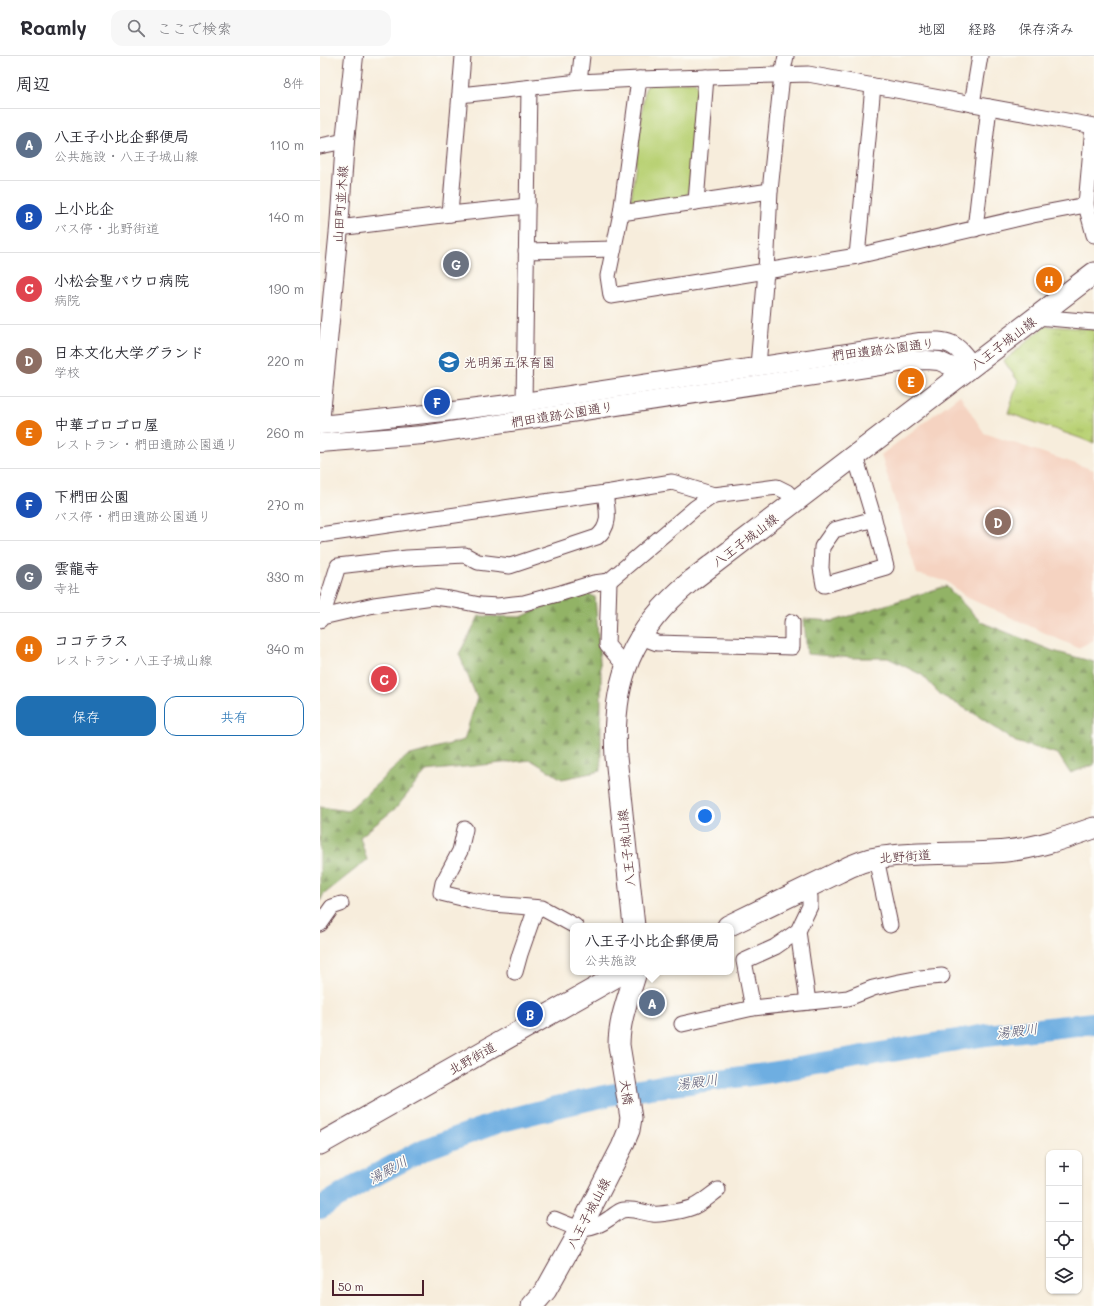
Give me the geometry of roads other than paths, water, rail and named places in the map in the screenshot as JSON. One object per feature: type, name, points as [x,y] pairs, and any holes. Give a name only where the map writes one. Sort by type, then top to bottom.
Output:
[{"type":"main road","name":"八王子城山線","points":[[634,923],[615,735],[619,694],[626,667],[640,637],[647,627],[661,608],[676,594],[1094,273]]},
{"type":"main road","name":"北野街道","points":[[734,923],[856,864],[876,858],[900,855],[1016,850],[1051,842],[1094,828]]},
{"type":"main road","name":"北野街道","points":[[320,1144],[619,975]]},
{"type":"main road","name":"大橋","points":[[630,1112],[619,1045],[622,1017],[635,975]]},
{"type":"main road","name":"八王子城山線","points":[[535,1305],[546,1290],[580,1229],[626,1138],[630,1124],[630,1112]]},
{"type":"street","name":"山田町並木線","points":[[320,425],[325,321],[339,228],[345,141],[354,56]]},
{"type":"street","points":[[450,214],[463,56]]},
{"type":"street","points":[[579,82],[582,56]]},
{"type":"street","points":[[758,366],[766,271],[770,191],[782,75],[786,56]]},
{"type":"street","points":[[972,104],[980,56]]},
{"type":"street","points":[[460,94],[579,82],[808,74],[1093,126],[1086,205],[1094,235]]},
{"type":"street","points":[[696,202],[706,77]]},
{"type":"street","points":[[639,79],[621,213],[608,276],[611,296],[857,256],[1032,215],[1086,205]]},
{"type":"street","points":[[857,256],[873,86]]},
{"type":"street","points":[[520,421],[524,402],[529,88]]},
{"type":"street","points":[[975,228],[989,107]]},
{"type":"street","points":[[320,146],[345,141]]},
{"type":"street","points":[[621,213],[770,191]]},
{"type":"street","points":[[339,228],[527,206]]},
{"type":"street","points":[[526,251],[614,249]]},
{"type":"street","points":[[1037,317],[1094,322]]},
{"type":"street","name":"椚田遺跡公園通り","points":[[320,425],[438,413],[524,402],[920,342],[933,341],[949,343],[960,349],[972,366]]},
{"type":"street","name":"椚田遺跡公園通り","points":[[320,443],[423,435],[912,361],[939,361],[952,366],[972,366]]},
{"type":"street","points":[[855,456],[874,519],[886,567],[824,585],[821,568],[822,547],[834,530],[874,519]]},
{"type":"street","points":[[320,535],[672,482],[714,495],[776,487],[787,492],[795,502]]},
{"type":"street","points":[[321,618],[338,566],[407,558],[465,555],[478,562],[510,566],[597,537],[604,531],[608,519],[605,493]]},
{"type":"street","points":[[321,618],[374,605],[433,597],[480,605],[498,606],[524,603],[594,583],[609,581],[690,513],[714,495]]},
{"type":"street","points":[[609,581],[608,645],[626,667]]},
{"type":"street","points":[[640,637],[657,643],[792,647],[792,622]]},
{"type":"street","points":[[465,829],[460,851],[443,883],[441,893],[492,904],[542,908],[570,923]]},
{"type":"street","points":[[876,858],[890,925]]},
{"type":"street","points":[[753,1008],[744,962],[775,947],[798,931],[810,906],[810,897],[806,888]]},
{"type":"street","points":[[320,924],[332,907],[341,904]]},
{"type":"street","points":[[515,972],[536,908]]},
{"type":"street","points":[[798,931],[808,1002]]},
{"type":"street","points":[[682,1024],[753,1008],[848,998],[873,988],[920,978],[942,976]]},
{"type":"street","points":[[554,1219],[580,1229],[594,1228],[620,1210],[628,1209],[655,1214],[694,1207],[718,1190]]},
{"type":"waterway","name":"湯殿川","points":[[320,1208],[366,1180],[425,1149],[502,1121],[557,1107],[609,1095],[657,1087],[758,1074],[986,1035],[1094,1023]]},
{"type":"place","name":"雲龍寺","points":[[456,264]]},
{"type":"place","name":"ココテラス","points":[[1049,280]]},
{"type":"place","name":"光明第五保育園","points":[[449,362]]},
{"type":"place","name":"中華ゴロゴロ屋","points":[[911,381]]},
{"type":"place","name":"下椚田公園","points":[[437,402]]},
{"type":"place","name":"日本文化大学グランド","points":[[998,522]]},
{"type":"place","name":"小松会聖パウロ病院","points":[[384,679]]},
{"type":"place","name":"八王子小比企郵便局","points":[[652,1003]]},
{"type":"place","name":"上小比企","points":[[530,1014]]}]
